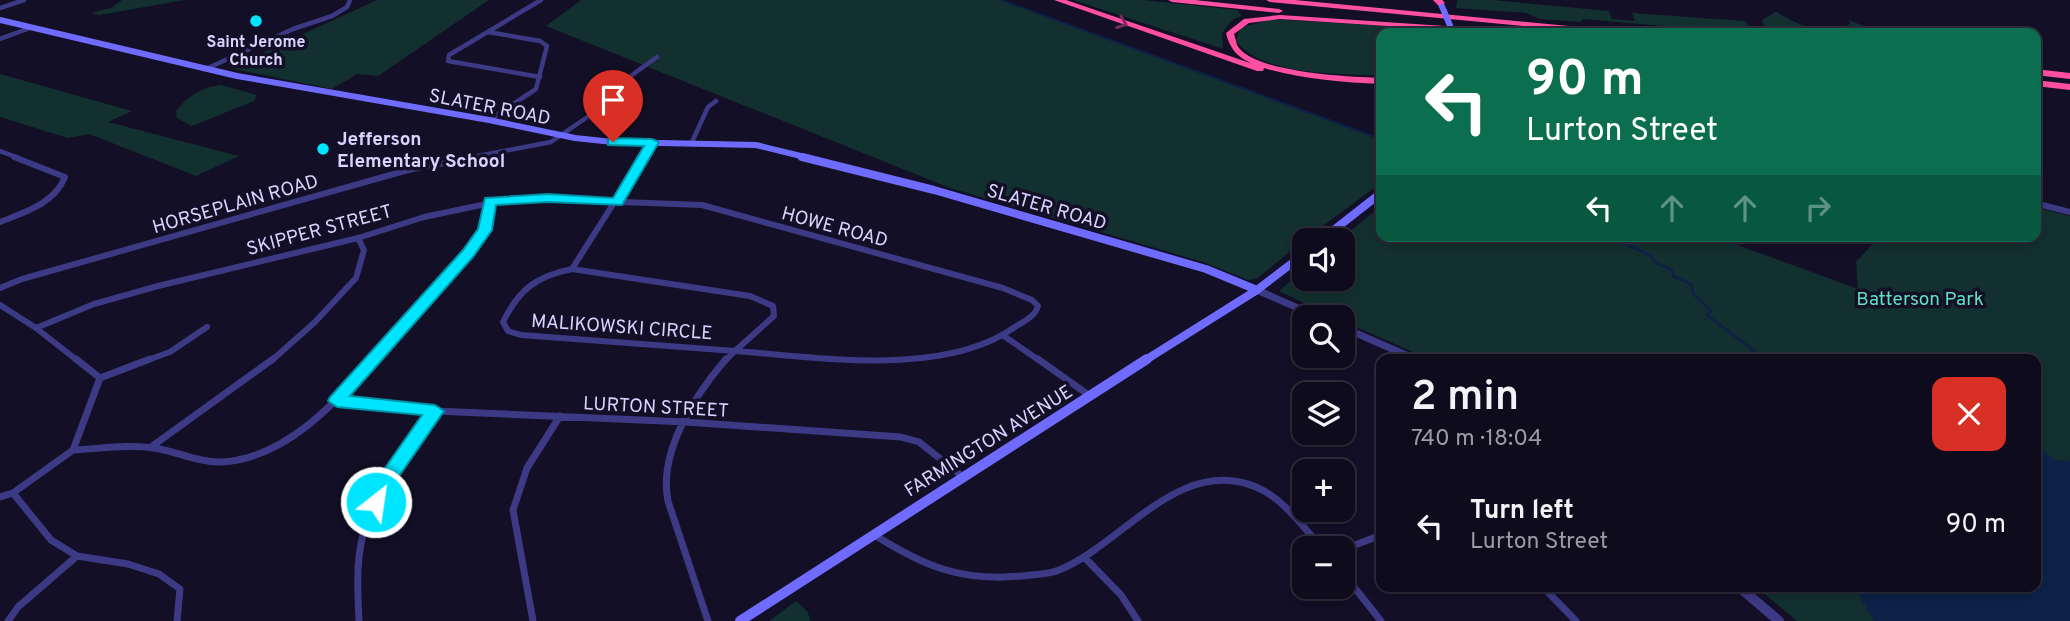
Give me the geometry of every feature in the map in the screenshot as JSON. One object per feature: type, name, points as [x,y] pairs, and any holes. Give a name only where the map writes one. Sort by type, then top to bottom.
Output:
[{"type":"highway","points":[[1058,0],[1260,69],[1316,81],[1376,84]]},
{"type":"highway","points":[[1172,0],[1470,28]]},
{"type":"highway","points":[[1270,0],[1569,28]]},
{"type":"highway","points":[[1306,0],[1377,10]]},
{"type":"highway","points":[[1376,83],[1315,77],[1270,67],[1234,48],[1230,33],[1247,21],[1276,17],[1464,28]]},
{"type":"highway","points":[[2041,73],[2070,76]]},
{"type":"highway","points":[[2041,84],[2070,87]]},
{"type":"main road","points":[[1440,4],[1451,28]]},
{"type":"main road","name":"SLATER ROAD","points":[[0,20],[203,68],[489,120],[562,136],[593,141],[756,145],[934,190],[1206,270],[1257,290]]},
{"type":"main road","points":[[1336,228],[1376,197]]},
{"type":"main road","points":[[1257,290],[1292,263]]},
{"type":"main road","name":"FARMINGTON AVENUE","points":[[740,621],[962,476],[1257,290]]},
{"type":"street","points":[[0,8],[24,0]]},
{"type":"street","points":[[203,68],[332,16],[347,6],[350,0]]},
{"type":"street","points":[[540,77],[448,61],[449,55],[541,0]]},
{"type":"street","points":[[203,68],[285,31],[313,23]]},
{"type":"street","points":[[0,39],[30,28]]},
{"type":"street","points":[[488,32],[540,41],[548,46],[537,89],[489,120]]},
{"type":"street","name":"HORSEPLAIN ROAD","points":[[0,288],[22,279],[408,170],[548,144],[615,99],[632,75],[657,57]]},
{"type":"street","points":[[692,142],[708,107],[716,101]]},
{"type":"street","points":[[572,269],[617,202],[652,142]]},
{"type":"street","points":[[0,151],[65,177],[60,189],[50,197],[0,222]]},
{"type":"street","name":"SKIPPER STREET","points":[[36,328],[94,304],[158,286],[358,238],[424,217],[490,201],[548,198],[617,202]]},
{"type":"street","points":[[0,497],[13,493],[73,450],[151,447],[220,462],[260,455],[288,439],[337,401],[468,253],[485,230],[490,201]]},
{"type":"street","name":"HOWE ROAD","points":[[617,202],[702,205],[1003,288],[1032,300],[1038,306],[1036,313],[1004,336]]},
{"type":"street","points":[[2041,205],[2070,212]]},
{"type":"street","points":[[151,447],[264,367],[314,323],[356,278],[364,250],[358,238]]},
{"type":"street","name":"MALIKOWSKI CIRCLE","points":[[572,269],[751,296],[773,306],[774,316],[767,326],[735,350],[521,335],[508,331],[503,322],[508,310],[520,297],[544,276],[572,269]]},
{"type":"street","points":[[1257,290],[1292,305]]},
{"type":"street","points":[[0,305],[36,328],[100,378]]},
{"type":"street","points":[[73,450],[100,378],[170,352],[207,327]]},
{"type":"street","points":[[1355,333],[1404,354]]},
{"type":"street","points":[[708,621],[668,501],[664,481],[668,461],[686,422],[712,375],[735,350],[874,361],[946,353],[1004,336],[1090,396]]},
{"type":"street","name":"LURTON STREET","points":[[337,401],[435,411],[686,422],[901,437],[919,442],[962,476]]},
{"type":"street","points":[[359,621],[358,570],[366,522],[385,483],[435,411]]},
{"type":"street","points":[[533,621],[513,510],[527,468],[560,416]]},
{"type":"street","points":[[873,534],[911,560],[937,570],[976,579],[1016,577],[1057,571],[1085,558],[1158,500],[1207,482],[1236,481],[1259,488],[1282,505],[1311,536]]},
{"type":"street","points":[[13,493],[51,540],[77,556],[128,564],[159,574],[180,589],[177,621]]},
{"type":"street","points":[[1355,545],[1376,537]]},
{"type":"street","points":[[8,621],[18,607],[77,556]]},
{"type":"street","points":[[1085,558],[1121,595],[1138,621]]},
{"type":"street","points":[[1355,588],[1381,621]]},
{"type":"street","points":[[1548,592],[1576,621]]},
{"type":"street","points":[[1745,592],[1779,621]]},
{"type":"green space","points":[[122,0],[185,0],[100,15],[91,13],[111,8]]},
{"type":"green space","points":[[377,0],[489,0],[378,76],[357,74],[332,89],[229,68]]},
{"type":"green space","points":[[581,0],[1001,0],[1376,138],[1376,187],[1320,228],[1292,228],[1292,250],[1258,278],[1248,280],[1203,262],[950,188],[546,26]]},
{"type":"green space","points":[[1073,0],[1143,0],[1237,10],[1242,16],[1233,19],[1222,33],[1223,49]]},
{"type":"green space","points":[[1457,0],[1493,0],[1609,11],[1612,19],[1635,21],[1632,13],[1745,21],[1750,28],[1685,28],[1583,19],[1581,22],[1540,19],[1526,13],[1456,8]]},
{"type":"green space","points":[[1776,12],[1813,28],[1768,28],[1764,27],[1762,20]]},
{"type":"green space","points":[[1272,19],[1421,28],[1376,28],[1376,76],[1303,71],[1264,61],[1248,53],[1236,41],[1240,28]]},
{"type":"green space","points":[[1849,20],[1869,28],[1841,28],[1850,24]]},
{"type":"green space","points":[[0,74],[132,111],[108,122],[239,156],[196,176],[89,134],[68,138],[0,117]]},
{"type":"green space","points":[[221,85],[257,95],[254,101],[192,126],[177,118],[176,111],[190,97],[201,90]]},
{"type":"green space","name":"Batterson Park","points":[[2041,209],[2070,216],[2070,621],[1797,621],[1762,592],[2041,592],[2041,354],[1418,354],[1355,327],[1355,305],[1308,305],[1279,291],[1292,280],[1292,291],[1355,291],[1354,228],[1376,210],[1376,242],[1729,242],[1858,289],[1856,262],[1874,242],[2041,242]]},
{"type":"green space","points":[[796,601],[807,611],[811,621],[769,621]]},
{"type":"water","points":[[2041,450],[2055,460],[2070,461],[2070,621],[1874,621],[1857,592],[2041,592]]},
{"type":"waterway","points":[[1001,0],[1376,137]]},
{"type":"waterway","points":[[1622,242],[1649,255],[1656,263],[1672,270],[1673,276],[1691,284],[1693,294],[1711,311],[1707,315],[1758,354]]},
{"type":"place","name":"Saint Jerome Church","points":[[256,21]]},
{"type":"place","name":"Jefferson Elementary School","points":[[323,149]]},
{"type":"route","points":[[376,502],[385,483],[435,411],[337,401],[468,253],[485,230],[490,201],[548,198],[617,202],[652,142],[613,142]]}]
